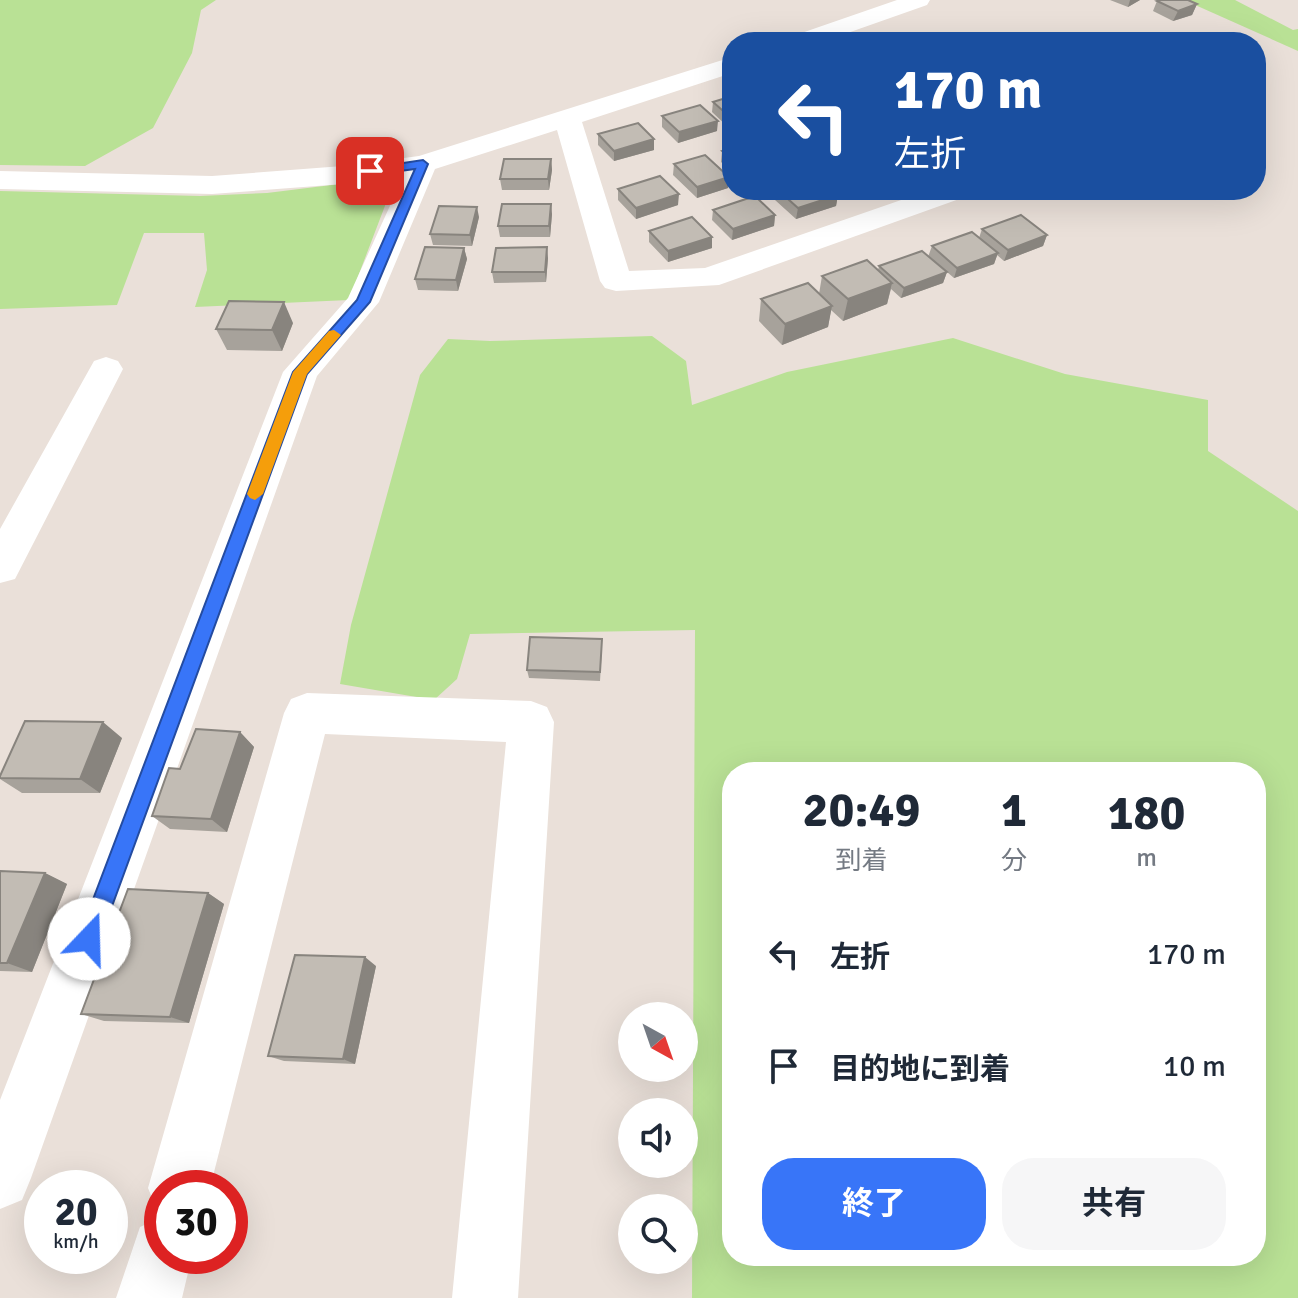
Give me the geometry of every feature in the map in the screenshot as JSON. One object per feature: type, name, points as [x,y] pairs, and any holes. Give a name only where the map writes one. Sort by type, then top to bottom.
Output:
[{"type":"street","points":[[828,32],[919,0]]},
{"type":"street","points":[[0,180],[212,185],[343,175],[423,164],[722,72]]},
{"type":"street","points":[[567,118],[616,281],[708,278],[929,200]]},
{"type":"street","points":[[0,1178],[301,372],[363,302],[423,164]]},
{"type":"street","points":[[0,567],[106,369]]},
{"type":"street","points":[[184,1170],[307,713],[531,722],[485,1298]]},
{"type":"street","points":[[149,1298],[155,1274]]},
{"type":"green space","points":[[0,0],[216,0],[201,10],[192,53],[153,128],[85,166],[0,165]]},
{"type":"green space","points":[[1184,0],[1235,0],[1293,30],[1298,29],[1298,51],[1266,37],[1266,32],[1256,32]]},
{"type":"green space","points":[[396,177],[349,300],[195,307],[207,270],[204,233],[144,233],[117,305],[0,309],[0,191],[200,196],[267,193]]},
{"type":"green space","points":[[652,336],[686,361],[692,405],[787,372],[953,338],[1065,374],[1208,400],[1208,451],[1298,511],[1298,1298],[692,1298],[692,1274],[698,1274],[698,1194],[692,1194],[693,1178],[698,1178],[698,1098],[693,1098],[693,1082],[698,1082],[698,1002],[693,1002],[695,630],[470,634],[457,679],[434,700],[340,684],[351,625],[420,375],[448,339],[490,341]]},
{"type":"building","points":[[1188,0],[1197,4],[1178,11],[1157,1]]},
{"type":"building","points":[[722,99],[722,110],[713,102]]},
{"type":"building","points":[[700,105],[718,121],[679,132],[662,116]]},
{"type":"building","points":[[638,123],[654,139],[614,151],[598,134]]},
{"type":"building","points":[[705,155],[722,171],[722,179],[697,187],[674,164]]},
{"type":"building","points":[[504,159],[551,159],[548,179],[500,179]]},
{"type":"building","points":[[660,176],[679,194],[636,208],[618,189]]},
{"type":"building","points":[[743,200],[759,200],[775,215],[733,229],[713,210]]},
{"type":"building","points":[[789,200],[823,200],[798,208]]},
{"type":"building","points":[[502,204],[551,204],[549,226],[498,226]]},
{"type":"building","points":[[439,206],[477,207],[470,235],[430,234]]},
{"type":"building","points":[[1021,215],[1047,235],[1008,250],[982,229]]},
{"type":"building","points":[[692,217],[712,237],[668,251],[649,231]]},
{"type":"building","points":[[972,232],[998,253],[957,268],[932,246]]},
{"type":"building","points":[[425,247],[464,248],[456,280],[415,279]]},
{"type":"building","points":[[547,247],[545,272],[492,272],[496,248]]},
{"type":"building","points":[[922,251],[947,272],[904,288],[879,266]]},
{"type":"building","points":[[867,260],[892,283],[848,299],[822,276]]},
{"type":"building","points":[[808,283],[832,306],[785,324],[761,299]]},
{"type":"building","points":[[229,301],[284,302],[272,330],[216,329]]},
{"type":"building","points":[[530,637],[602,639],[600,672],[527,670]]},
{"type":"building","points":[[25,721],[103,722],[80,779],[0,778]]},
{"type":"building","points":[[196,729],[240,732],[211,819],[152,816],[169,768],[180,769]]},
{"type":"building","points":[[0,871],[45,873],[7,963],[0,963]]},
{"type":"building","points":[[128,889],[208,893],[170,1017],[81,1014]]},
{"type":"building","points":[[295,955],[365,957],[343,1059],[268,1056]]},
{"type":"slow traffic","points":[[255,494],[301,372],[334,335]]},
{"type":"route","points":[[89,939],[301,372],[363,302],[423,164],[370,171]]}]
